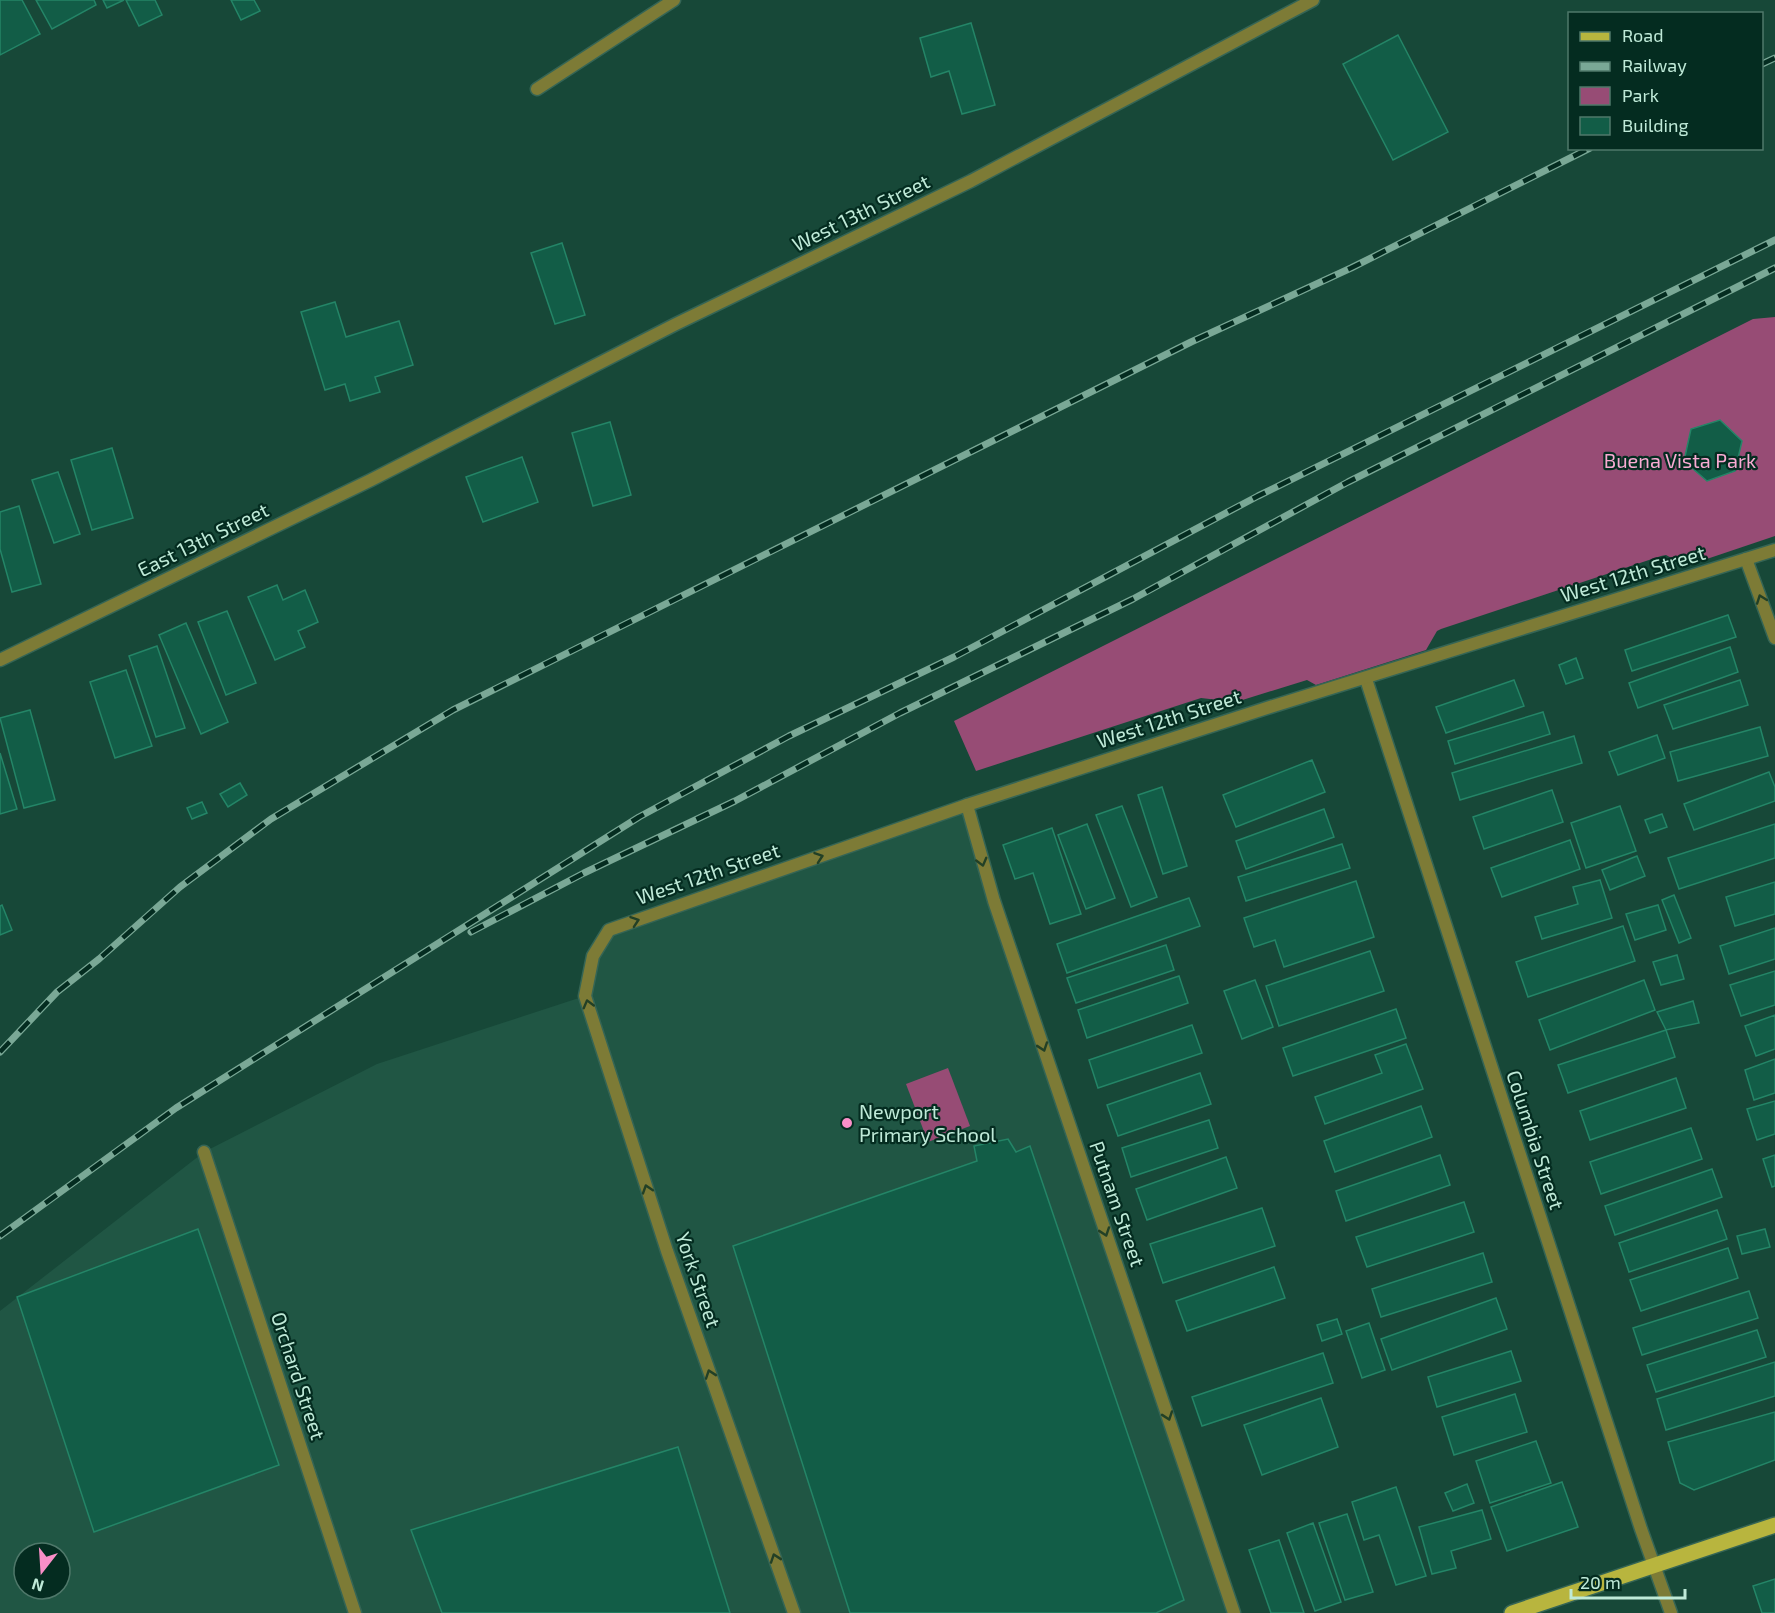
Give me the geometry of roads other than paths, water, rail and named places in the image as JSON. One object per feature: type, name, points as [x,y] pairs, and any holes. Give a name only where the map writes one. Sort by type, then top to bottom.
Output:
[{"type":"main road","points":[[1512,1613],[1775,1525]]},
{"type":"street","points":[[537,89],[674,0]]},
{"type":"street","name":"West 13th Street","points":[[423,454],[687,319],[971,182],[1313,0]]},
{"type":"street","name":"East 13th Street","points":[[0,660],[423,454]]},
{"type":"street","name":"West 12th Street","points":[[593,956],[609,930],[967,805],[1775,550]]},
{"type":"street","points":[[1746,559],[1775,638]]},
{"type":"street","name":"Columbia Street","points":[[1366,679],[1671,1613]]},
{"type":"street","name":"Putnam Street","points":[[967,805],[997,912],[1234,1613]]},
{"type":"street","name":"York Street","points":[[593,956],[585,996],[667,1251],[794,1613]]},
{"type":"street","name":"Orchard Street","points":[[204,1152],[355,1613]]},
{"type":"railway","points":[[1763,64],[1775,58]]},
{"type":"railway","points":[[0,1052],[57,992],[99,959],[180,887],[271,819],[453,710],[1191,342],[1351,268],[1586,150]]},
{"type":"railway","points":[[0,1236],[176,1108],[639,817],[789,736],[954,657],[1258,496],[1775,240]]},
{"type":"railway","points":[[471,932],[584,873],[735,801],[900,713],[1133,599],[1348,482],[1775,268]]},
{"type":"place","name":"Newport Primary School","points":[[847,1123]]},
{"type":"park label","name":"Buena Vista Park","points":[[1680,461]]}]
